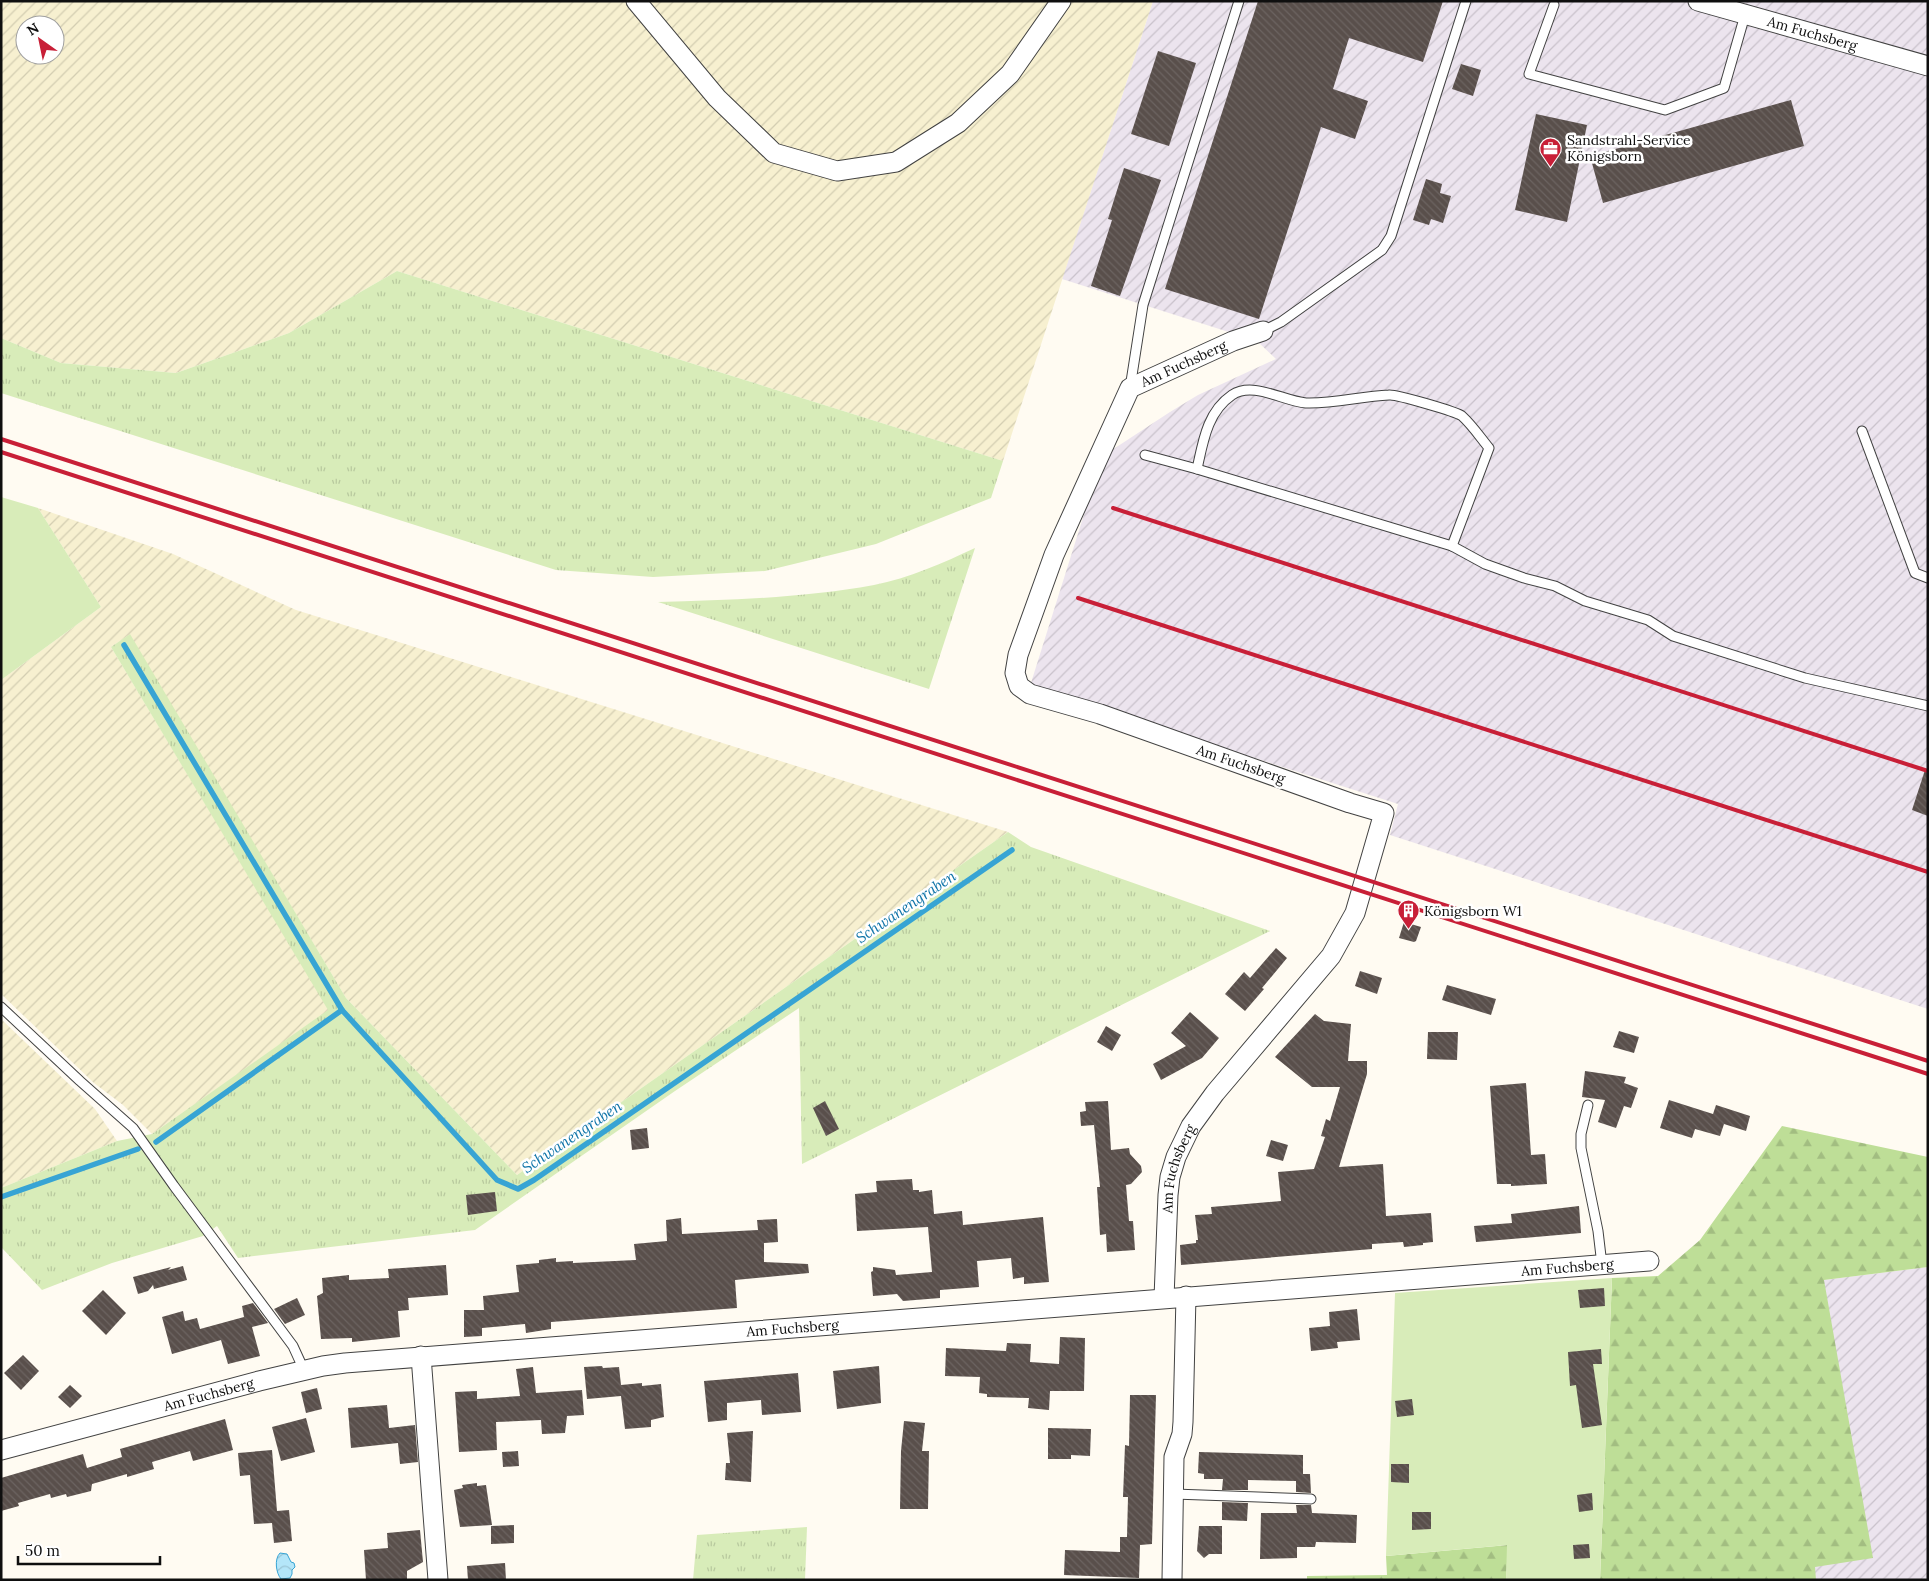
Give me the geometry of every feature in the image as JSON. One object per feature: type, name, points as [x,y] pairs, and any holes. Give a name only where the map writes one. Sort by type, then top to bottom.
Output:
[{"type":"street","points":[[636,1],[717,98],[774,153],[837,170],[896,162],[958,124],[1010,74],[1061,1]]},
{"type":"street","name":"Am Fuchsberg","points":[[1698,1],[1928,66]]},
{"type":"street","name":"Am Fuchsberg","points":[[1164,1298],[1168,1195],[1170,1177],[1176,1157],[1192,1126],[1214,1093],[1331,956],[1344,935],[1355,913],[1384,813],[1350,803],[1100,714],[1030,694],[1019,686],[1015,673],[1018,655],[1054,555],[1130,388],[1233,341],[1263,331]]},
{"type":"street","name":"Am Fuchsberg","points":[[1,1450],[304,1370],[338,1364],[1186,1296],[1565,1267],[1602,1266],[1649,1260]]},
{"type":"street","points":[[1172,1580],[1174,1457],[1182,1434],[1183,1422],[1186,1296]]},
{"type":"street","points":[[421,1356],[438,1580]]},
{"type":"lane","points":[[1130,388],[1143,305],[1239,1]]},
{"type":"lane","points":[[1263,331],[1281,322],[1382,250],[1391,236],[1466,1]]},
{"type":"lane","points":[[1554,5],[1529,74],[1665,110],[1724,88],[1745,14]]},
{"type":"lane","points":[[1198,469],[1209,421],[1220,405],[1233,394],[1248,390],[1304,403],[1338,402],[1391,394],[1460,414],[1489,448],[1452,546]]},
{"type":"lane","points":[[1862,431],[1915,573],[1928,578]]},
{"type":"lane","points":[[1145,455],[1198,469],[1452,546],[1485,564],[1524,578],[1555,586],[1585,601],[1648,620],[1673,636],[1805,678],[1928,706]]},
{"type":"lane","points":[[1,1007],[133,1128],[293,1346],[304,1370]]},
{"type":"lane","points":[[1588,1105],[1581,1134],[1581,1148],[1598,1231],[1602,1266]]},
{"type":"lane","points":[[1174,1494],[1311,1499]]},
{"type":"shaded area","points":[[1,1],[1153,1],[1003,461],[397,271],[289,333],[176,373],[61,363],[1,338]]},
{"type":"shaded area","points":[[1153,1],[1928,1],[1928,1009],[1390,835],[1398,804],[1030,686],[1087,505],[1112,450],[1198,395],[1276,359],[1257,341],[1062,279]]},
{"type":"shaded area","points":[[38,508],[173,554],[296,610],[1008,832],[517,1175],[346,998],[129,635],[111,647],[329,1010],[152,1134],[123,1105],[94,1083],[1,994],[1,680],[101,607]]},
{"type":"shaded area","points":[[1,1019],[95,1109],[117,1141],[1,1188]]},
{"type":"shaded area","points":[[1928,1267],[1928,1580],[1767,1580],[1824,1280]]},
{"type":"green space","points":[[397,271],[1003,461],[991,498],[876,544],[765,571],[653,577],[556,570],[1,393],[1,338],[61,363],[176,373],[289,333]]},
{"type":"green space","points":[[1,497],[38,508],[101,607],[1,680]]},
{"type":"green space","points":[[975,548],[929,689],[658,602],[793,596],[874,585],[913,574]]},
{"type":"green space","points":[[130,634],[346,998],[517,1175],[1008,832],[1031,847],[1270,931],[802,1164],[799,1008],[675,1091],[475,1230],[238,1258],[217,1226],[203,1236],[112,1263],[42,1290],[1,1247],[1,1188],[117,1141],[152,1134],[328,1010],[111,647]]},
{"type":"green space","points":[[1782,1126],[1928,1157],[1928,1267],[1824,1280],[1873,1558],[1815,1567],[1816,1580],[1600,1580],[1612,1278],[1658,1276],[1700,1240]]},
{"type":"green space","points":[[1612,1278],[1600,1580],[1506,1580],[1507,1545],[1386,1556],[1395,1293]]},
{"type":"green space","points":[[807,1527],[805,1580],[693,1580],[697,1535]]},
{"type":"green space","points":[[1508,1545],[1506,1580],[1307,1580],[1307,1576],[1387,1575],[1386,1556]]},
{"type":"water","points":[[280,1553],[287,1554],[291,1562],[294,1563],[295,1567],[290,1578],[281,1579],[278,1573],[276,1562]]},
{"type":"building","points":[[1258,1],[1443,1],[1423,62],[1349,38],[1333,89],[1368,101],[1355,139],[1321,127],[1259,319],[1165,289]]},
{"type":"building","points":[[1158,51],[1196,63],[1169,146],[1131,134]]},
{"type":"building","points":[[1461,64],[1481,70],[1473,96],[1452,89]]},
{"type":"building","points":[[1791,100],[1804,146],[1603,203],[1590,156]]},
{"type":"building","name":"Sandstrahl-Service Königsborn","points":[[1536,114],[1587,125],[1567,222],[1515,210]]},
{"type":"building","points":[[1124,168],[1161,180],[1120,296],[1091,286],[1112,220],[1108,219]]},
{"type":"building","points":[[1426,179],[1442,184],[1440,193],[1451,196],[1443,223],[1431,219],[1429,225],[1413,220]]},
{"type":"building","points":[[1925,770],[1928,771],[1928,816],[1912,810]]},
{"type":"building","name":"Königsborn W1","points":[[1404,922],[1421,927],[1416,941],[1399,938]]},
{"type":"building","points":[[1276,948],[1287,958],[1245,1011],[1225,994],[1244,972],[1250,978]]},
{"type":"building","points":[[1360,971],[1382,978],[1377,994],[1355,986]]},
{"type":"building","points":[[1447,985],[1496,999],[1491,1015],[1442,1000]]},
{"type":"building","points":[[1190,1012],[1219,1038],[1202,1058],[1161,1080],[1153,1064],[1186,1046],[1171,1033]]},
{"type":"building","points":[[1315,1014],[1324,1021],[1351,1024],[1348,1061],[1367,1061],[1367,1074],[1339,1167],[1383,1164],[1386,1216],[1431,1213],[1433,1242],[1404,1247],[1403,1242],[1372,1244],[1372,1249],[1181,1265],[1180,1245],[1196,1243],[1196,1240],[1198,1240],[1195,1215],[1212,1214],[1211,1207],[1281,1201],[1278,1172],[1314,1169],[1325,1137],[1321,1136],[1326,1119],[1330,1121],[1340,1087],[1312,1087],[1275,1057]]},
{"type":"building","points":[[1106,1026],[1121,1035],[1112,1051],[1097,1042]]},
{"type":"building","points":[[1619,1031],[1639,1037],[1634,1053],[1613,1047]]},
{"type":"building","points":[[1428,1032],[1458,1032],[1457,1060],[1427,1059]]},
{"type":"building","points":[[1585,1071],[1626,1077],[1624,1083],[1638,1088],[1631,1108],[1624,1106],[1616,1128],[1598,1122],[1605,1100],[1582,1097]]},
{"type":"building","points":[[1526,1083],[1531,1155],[1545,1154],[1547,1184],[1511,1186],[1511,1184],[1497,1184],[1490,1086]]},
{"type":"building","points":[[1669,1100],[1713,1114],[1716,1105],[1750,1116],[1746,1131],[1724,1124],[1720,1136],[1695,1129],[1692,1138],[1660,1128]]},
{"type":"building","points":[[825,1101],[839,1129],[826,1136],[813,1108]]},
{"type":"building","points":[[1108,1101],[1111,1150],[1129,1148],[1130,1154],[1141,1166],[1142,1172],[1131,1184],[1126,1185],[1129,1221],[1133,1221],[1135,1250],[1107,1252],[1106,1234],[1100,1235],[1097,1187],[1100,1187],[1094,1125],[1081,1126],[1080,1112],[1086,1111],[1085,1102]]},
{"type":"building","points":[[647,1128],[649,1148],[632,1150],[630,1130]]},
{"type":"building","points":[[1271,1140],[1288,1145],[1283,1161],[1266,1156]]},
{"type":"building","points":[[912,1179],[913,1190],[919,1190],[919,1192],[932,1190],[934,1214],[962,1211],[963,1225],[1043,1217],[1049,1282],[1024,1284],[1024,1277],[1013,1279],[1011,1258],[977,1261],[979,1287],[940,1290],[940,1298],[903,1301],[897,1294],[873,1296],[871,1272],[873,1267],[895,1270],[896,1275],[932,1272],[928,1227],[857,1231],[855,1194],[877,1192],[876,1181]]},
{"type":"building","points":[[495,1192],[497,1211],[468,1215],[466,1195]]},
{"type":"building","points":[[1579,1206],[1581,1233],[1476,1242],[1474,1226],[1512,1223],[1511,1214]]},
{"type":"building","points":[[681,1218],[682,1234],[758,1230],[757,1220],[777,1219],[778,1242],[764,1243],[764,1262],[808,1264],[809,1273],[735,1280],[737,1308],[551,1322],[551,1329],[526,1333],[525,1324],[482,1328],[482,1336],[464,1337],[464,1310],[484,1310],[483,1296],[519,1292],[516,1265],[539,1263],[539,1260],[556,1258],[556,1262],[573,1261],[573,1263],[636,1260],[634,1244],[667,1241],[666,1220]]},
{"type":"building","points":[[446,1265],[448,1295],[408,1298],[409,1310],[398,1311],[400,1337],[352,1342],[352,1338],[321,1339],[317,1296],[323,1293],[322,1278],[349,1275],[349,1280],[389,1278],[388,1269]]},
{"type":"building","points":[[183,1266],[187,1280],[154,1289],[153,1285],[148,1291],[138,1294],[133,1277],[171,1267],[168,1270]]},
{"type":"building","points":[[1604,1288],[1605,1306],[1580,1308],[1578,1290]]},
{"type":"building","points":[[103,1290],[126,1313],[106,1335],[82,1311]]},
{"type":"building","points":[[297,1298],[305,1315],[285,1324],[274,1309]]},
{"type":"building","points":[[253,1303],[268,1323],[252,1327],[260,1356],[228,1364],[221,1340],[172,1354],[162,1317],[183,1311],[185,1321],[197,1318],[200,1329],[244,1317],[242,1306]]},
{"type":"building","points":[[1357,1309],[1360,1340],[1337,1342],[1338,1348],[1311,1351],[1309,1328],[1330,1326],[1329,1312]]},
{"type":"building","points":[[1060,1337],[1085,1338],[1084,1391],[1050,1391],[1049,1410],[1028,1408],[1029,1398],[987,1397],[987,1394],[979,1393],[980,1377],[945,1376],[946,1348],[1006,1351],[1007,1343],[1031,1344],[1030,1362],[1059,1364]]},
{"type":"building","points":[[1601,1349],[1602,1364],[1593,1364],[1602,1425],[1582,1428],[1576,1385],[1570,1386],[1568,1352]]},
{"type":"building","points":[[23,1355],[39,1371],[21,1390],[4,1373]]},
{"type":"building","points":[[602,1366],[603,1368],[619,1367],[621,1385],[642,1383],[642,1386],[661,1384],[664,1417],[651,1420],[651,1427],[625,1429],[621,1396],[587,1399],[584,1367]]},
{"type":"building","points":[[879,1366],[881,1403],[837,1409],[833,1371]]},
{"type":"building","points":[[533,1367],[536,1393],[582,1390],[584,1415],[567,1416],[565,1433],[542,1434],[541,1420],[496,1422],[497,1450],[459,1452],[455,1392],[477,1391],[477,1399],[520,1396],[516,1369]]},
{"type":"building","points":[[798,1373],[801,1412],[762,1415],[761,1400],[727,1403],[727,1420],[708,1422],[704,1381]]},
{"type":"building","points":[[70,1385],[82,1396],[70,1408],[58,1397]]},
{"type":"building","points":[[317,1388],[322,1409],[306,1413],[301,1392]]},
{"type":"building","points":[[1130,1395],[1156,1395],[1152,1544],[1140,1545],[1139,1578],[1064,1575],[1065,1550],[1120,1552],[1120,1537],[1127,1537],[1128,1497],[1123,1497],[1125,1445],[1129,1446]]},
{"type":"building","points":[[1412,1399],[1414,1415],[1397,1417],[1395,1401]]},
{"type":"building","points":[[387,1405],[389,1428],[415,1425],[418,1462],[400,1464],[398,1443],[351,1448],[348,1408]]},
{"type":"building","points":[[306,1418],[315,1452],[281,1461],[272,1427]]},
{"type":"building","points":[[225,1419],[233,1450],[193,1461],[190,1451],[152,1462],[154,1469],[92,1484],[91,1491],[67,1497],[66,1494],[51,1498],[50,1494],[18,1503],[19,1506],[1,1511],[1,1478],[83,1454],[87,1468],[122,1457],[120,1449]]},
{"type":"building","points":[[904,1421],[925,1423],[922,1451],[929,1451],[928,1509],[900,1509],[901,1451]]},
{"type":"building","points":[[1048,1428],[1091,1429],[1090,1456],[1071,1455],[1071,1459],[1048,1459]]},
{"type":"building","points":[[753,1431],[751,1482],[725,1480],[726,1463],[730,1463],[727,1433]]},
{"type":"building","points":[[272,1450],[277,1511],[289,1510],[292,1541],[274,1543],[272,1523],[254,1524],[250,1475],[240,1476],[238,1453]]},
{"type":"building","points":[[518,1451],[519,1466],[503,1467],[502,1452]]},
{"type":"building","points":[[1199,1452],[1303,1455],[1303,1474],[1310,1474],[1311,1493],[1296,1492],[1296,1481],[1248,1480],[1248,1490],[1222,1490],[1223,1479],[1204,1479],[1204,1474],[1198,1473]]},
{"type":"building","points":[[1391,1464],[1409,1464],[1409,1483],[1391,1482]]},
{"type":"building","points":[[477,1483],[477,1486],[486,1485],[492,1525],[460,1527],[454,1490],[463,1488],[462,1485]]},
{"type":"building","points":[[1592,1493],[1593,1510],[1579,1512],[1577,1495]]},
{"type":"building","points":[[1222,1502],[1248,1503],[1247,1521],[1222,1520]]},
{"type":"building","points":[[1296,1505],[1311,1505],[1312,1513],[1357,1515],[1356,1543],[1316,1542],[1315,1547],[1297,1547],[1297,1558],[1260,1559],[1261,1513],[1297,1513]]},
{"type":"building","points":[[1412,1512],[1431,1512],[1431,1529],[1412,1530]]},
{"type":"building","points":[[514,1525],[514,1543],[491,1544],[491,1526]]},
{"type":"building","points":[[1199,1526],[1222,1526],[1222,1554],[1209,1554],[1204,1558],[1197,1551]]},
{"type":"building","points":[[420,1530],[423,1562],[407,1571],[407,1580],[366,1580],[364,1550],[388,1548],[387,1533]]},
{"type":"building","points":[[1589,1544],[1590,1558],[1574,1559],[1573,1545]]},
{"type":"building","points":[[505,1563],[506,1580],[468,1580],[467,1566]]},
{"type":"waterway","points":[[124,645],[342,1010]]},
{"type":"waterway","name":"Schwanengraben","points":[[156,1142],[342,1010],[497,1180],[518,1189],[534,1180],[1012,850]]},
{"type":"waterway","name":"Schwanengraben","points":[[1,1197],[138,1149]]},
{"type":"railway","points":[[1,439],[1928,1061]]},
{"type":"railway","points":[[1,452],[1928,1074]]},
{"type":"railway","points":[[1113,508],[1928,771]]},
{"type":"railway","points":[[1078,598],[1928,872]]},
{"type":"place","name":"Sandstrahl-Service Königsborn","points":[[1551,167]]},
{"type":"place","name":"Königsborn W1","points":[[1408,930]]}]
